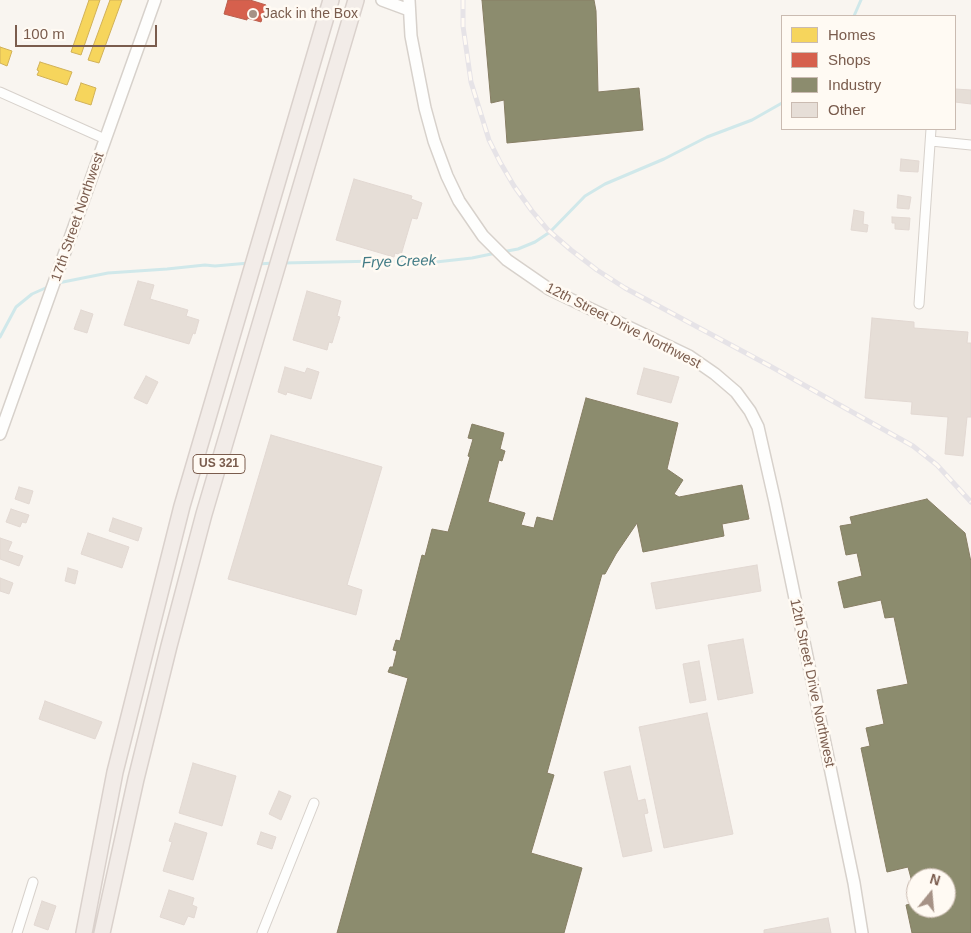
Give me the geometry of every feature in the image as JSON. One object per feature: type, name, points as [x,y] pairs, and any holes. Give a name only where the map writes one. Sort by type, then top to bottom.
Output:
[{"type":"highway","name":"US 321","points":[[84,933],[115,772],[182,506],[331,0]]},
{"type":"highway","name":"US 321","points":[[102,933],[136,779],[199,533],[356,0]]},
{"type":"street","name":"17th Street Northwest","points":[[0,434],[155,0]]},
{"type":"street","points":[[382,0],[409,5]]},
{"type":"street","name":"12th Street Drive Northwest","points":[[409,5],[411,36],[417,70],[437,150],[459,201],[490,244],[507,260],[549,289],[689,356],[715,374],[736,392],[750,411],[758,427],[854,883],[862,933]]},
{"type":"street","points":[[0,92],[106,139]]},
{"type":"street","points":[[919,304],[931,130]]},
{"type":"street","points":[[930,141],[971,145]]},
{"type":"street","points":[[262,933],[314,803]]},
{"type":"street","points":[[17,933],[33,882]]},
{"type":"building: Homes","points":[[89,0],[100,0],[81,55],[71,52]]},
{"type":"building: Homes","points":[[110,0],[122,0],[99,63],[88,60]]},
{"type":"building: Homes","points":[[0,47],[12,51],[7,66],[0,63]]},
{"type":"building: Homes","points":[[40,62],[72,72],[67,85],[37,75]]},
{"type":"building: Homes","points":[[81,83],[96,88],[91,105],[75,100]]},
{"type":"building: Shops","points":[[228,0],[250,0],[266,5],[261,22],[224,14]]},
{"type":"building: Industry","points":[[482,0],[594,0],[596,11],[598,92],[639,88],[643,130],[507,143],[504,100],[491,103]]},
{"type":"building: Industry","points":[[586,398],[678,423],[667,469],[683,480],[674,494],[679,497],[742,485],[749,519],[722,524],[724,536],[643,552],[637,523],[605,574],[602,574],[547,773],[554,775],[531,853],[582,868],[564,933],[337,933],[408,678],[388,672],[390,667],[393,667],[397,651],[393,650],[396,640],[400,641],[422,555],[425,556],[432,529],[448,532],[470,457],[468,456],[473,439],[468,438],[472,424],[504,433],[500,449],[505,451],[502,461],[499,460],[488,502],[525,513],[521,525],[534,528],[537,517],[553,521]]},
{"type":"building: Industry","points":[[927,499],[965,533],[971,562],[971,933],[912,933],[909,918],[956,918],[956,868],[908,867],[887,872],[861,748],[870,746],[866,728],[884,724],[877,690],[908,684],[894,617],[885,618],[881,600],[844,608],[838,582],[862,576],[857,553],[846,555],[840,526],[852,524],[850,517]]},
{"type":"building: Other","points":[[956,89],[971,90],[971,104],[956,102]]},
{"type":"building: Other","points":[[901,159],[919,161],[918,172],[900,171]]},
{"type":"building: Other","points":[[354,179],[412,196],[411,199],[422,203],[417,219],[412,218],[401,255],[395,253],[394,257],[336,240]]},
{"type":"building: Other","points":[[898,195],[911,197],[909,209],[897,208]]},
{"type":"building: Other","points":[[854,210],[864,212],[863,224],[868,225],[867,232],[851,230]]},
{"type":"building: Other","points":[[892,217],[910,218],[909,230],[895,229]]},
{"type":"building: Other","points":[[138,281],[154,285],[150,299],[188,310],[186,316],[199,320],[195,334],[193,333],[189,344],[124,325]]},
{"type":"building: Other","points":[[307,291],[341,301],[337,316],[340,317],[332,343],[329,342],[327,350],[293,340]]},
{"type":"building: Other","points":[[81,310],[93,314],[87,333],[74,329]]},
{"type":"building: Other","points":[[872,318],[914,322],[914,328],[968,332],[967,343],[971,343],[971,417],[967,417],[963,456],[945,454],[948,417],[911,414],[912,402],[865,398]]},
{"type":"building: Other","points":[[285,367],[305,373],[307,368],[319,372],[311,399],[287,392],[286,395],[278,392]]},
{"type":"building: Other","points":[[644,368],[679,377],[671,403],[637,394]]},
{"type":"building: Other","points":[[146,376],[158,382],[147,404],[134,398]]},
{"type":"building: Other","points":[[271,435],[382,467],[347,585],[362,590],[356,615],[228,579]]},
{"type":"building: Other","points":[[19,487],[33,491],[29,504],[15,499]]},
{"type":"building: Other","points":[[11,509],[29,515],[26,523],[22,522],[20,527],[6,522]]},
{"type":"building: Other","points":[[113,518],[142,528],[138,541],[109,531]]},
{"type":"building: Other","points":[[88,533],[129,547],[122,568],[81,554]]},
{"type":"building: Other","points":[[0,538],[12,542],[8,551],[23,556],[19,566],[0,559]]},
{"type":"building: Other","points":[[757,565],[761,591],[656,609],[651,583]]},
{"type":"building: Other","points":[[68,568],[78,571],[75,584],[65,581]]},
{"type":"building: Other","points":[[0,578],[13,583],[9,594],[0,591]]},
{"type":"building: Other","points":[[743,639],[753,693],[718,700],[708,645]]},
{"type":"building: Other","points":[[699,661],[706,700],[690,703],[683,664]]},
{"type":"building: Other","points":[[45,701],[102,722],[95,739],[39,719]]},
{"type":"building: Other","points":[[707,713],[733,834],[664,848],[639,727]]},
{"type":"building: Other","points":[[193,763],[236,776],[222,826],[179,813]]},
{"type":"building: Other","points":[[630,766],[638,801],[645,799],[648,813],[644,814],[652,851],[623,857],[604,772]]},
{"type":"building: Other","points":[[279,791],[291,796],[281,820],[269,814]]},
{"type":"building: Other","points":[[175,823],[207,833],[193,880],[163,871],[172,842],[169,841]]},
{"type":"building: Other","points":[[261,832],[276,837],[272,849],[257,844]]},
{"type":"building: Other","points":[[169,890],[194,898],[192,905],[197,907],[194,918],[188,916],[184,925],[160,917]]},
{"type":"building: Other","points":[[42,901],[56,906],[48,930],[34,925]]},
{"type":"building: Other","points":[[828,918],[831,933],[764,933],[764,930]]},
{"type":"waterway","name":"Frye Creek","points":[[854,15],[861,0]]},
{"type":"waterway","name":"Frye Creek","points":[[502,252],[518,249],[535,242],[550,232],[585,196],[605,184],[664,159],[707,137],[752,120],[781,104]]},
{"type":"waterway","name":"Frye Creek","points":[[283,263],[380,261],[427,263],[472,258],[496,253]]},
{"type":"waterway","name":"Frye Creek","points":[[58,283],[108,273],[249,263]]},
{"type":"waterway","name":"Frye Creek","points":[[258,264],[274,263]]},
{"type":"waterway","name":"Frye Creek","points":[[0,337],[16,307],[32,294],[50,286]]},
{"type":"railway","points":[[463,0],[463,26],[471,82],[489,140],[514,186],[548,230],[597,270],[625,288],[913,446],[937,465],[971,502]]},
{"type":"place","name":"Jack in the Box","points":[[253,14]]}]
